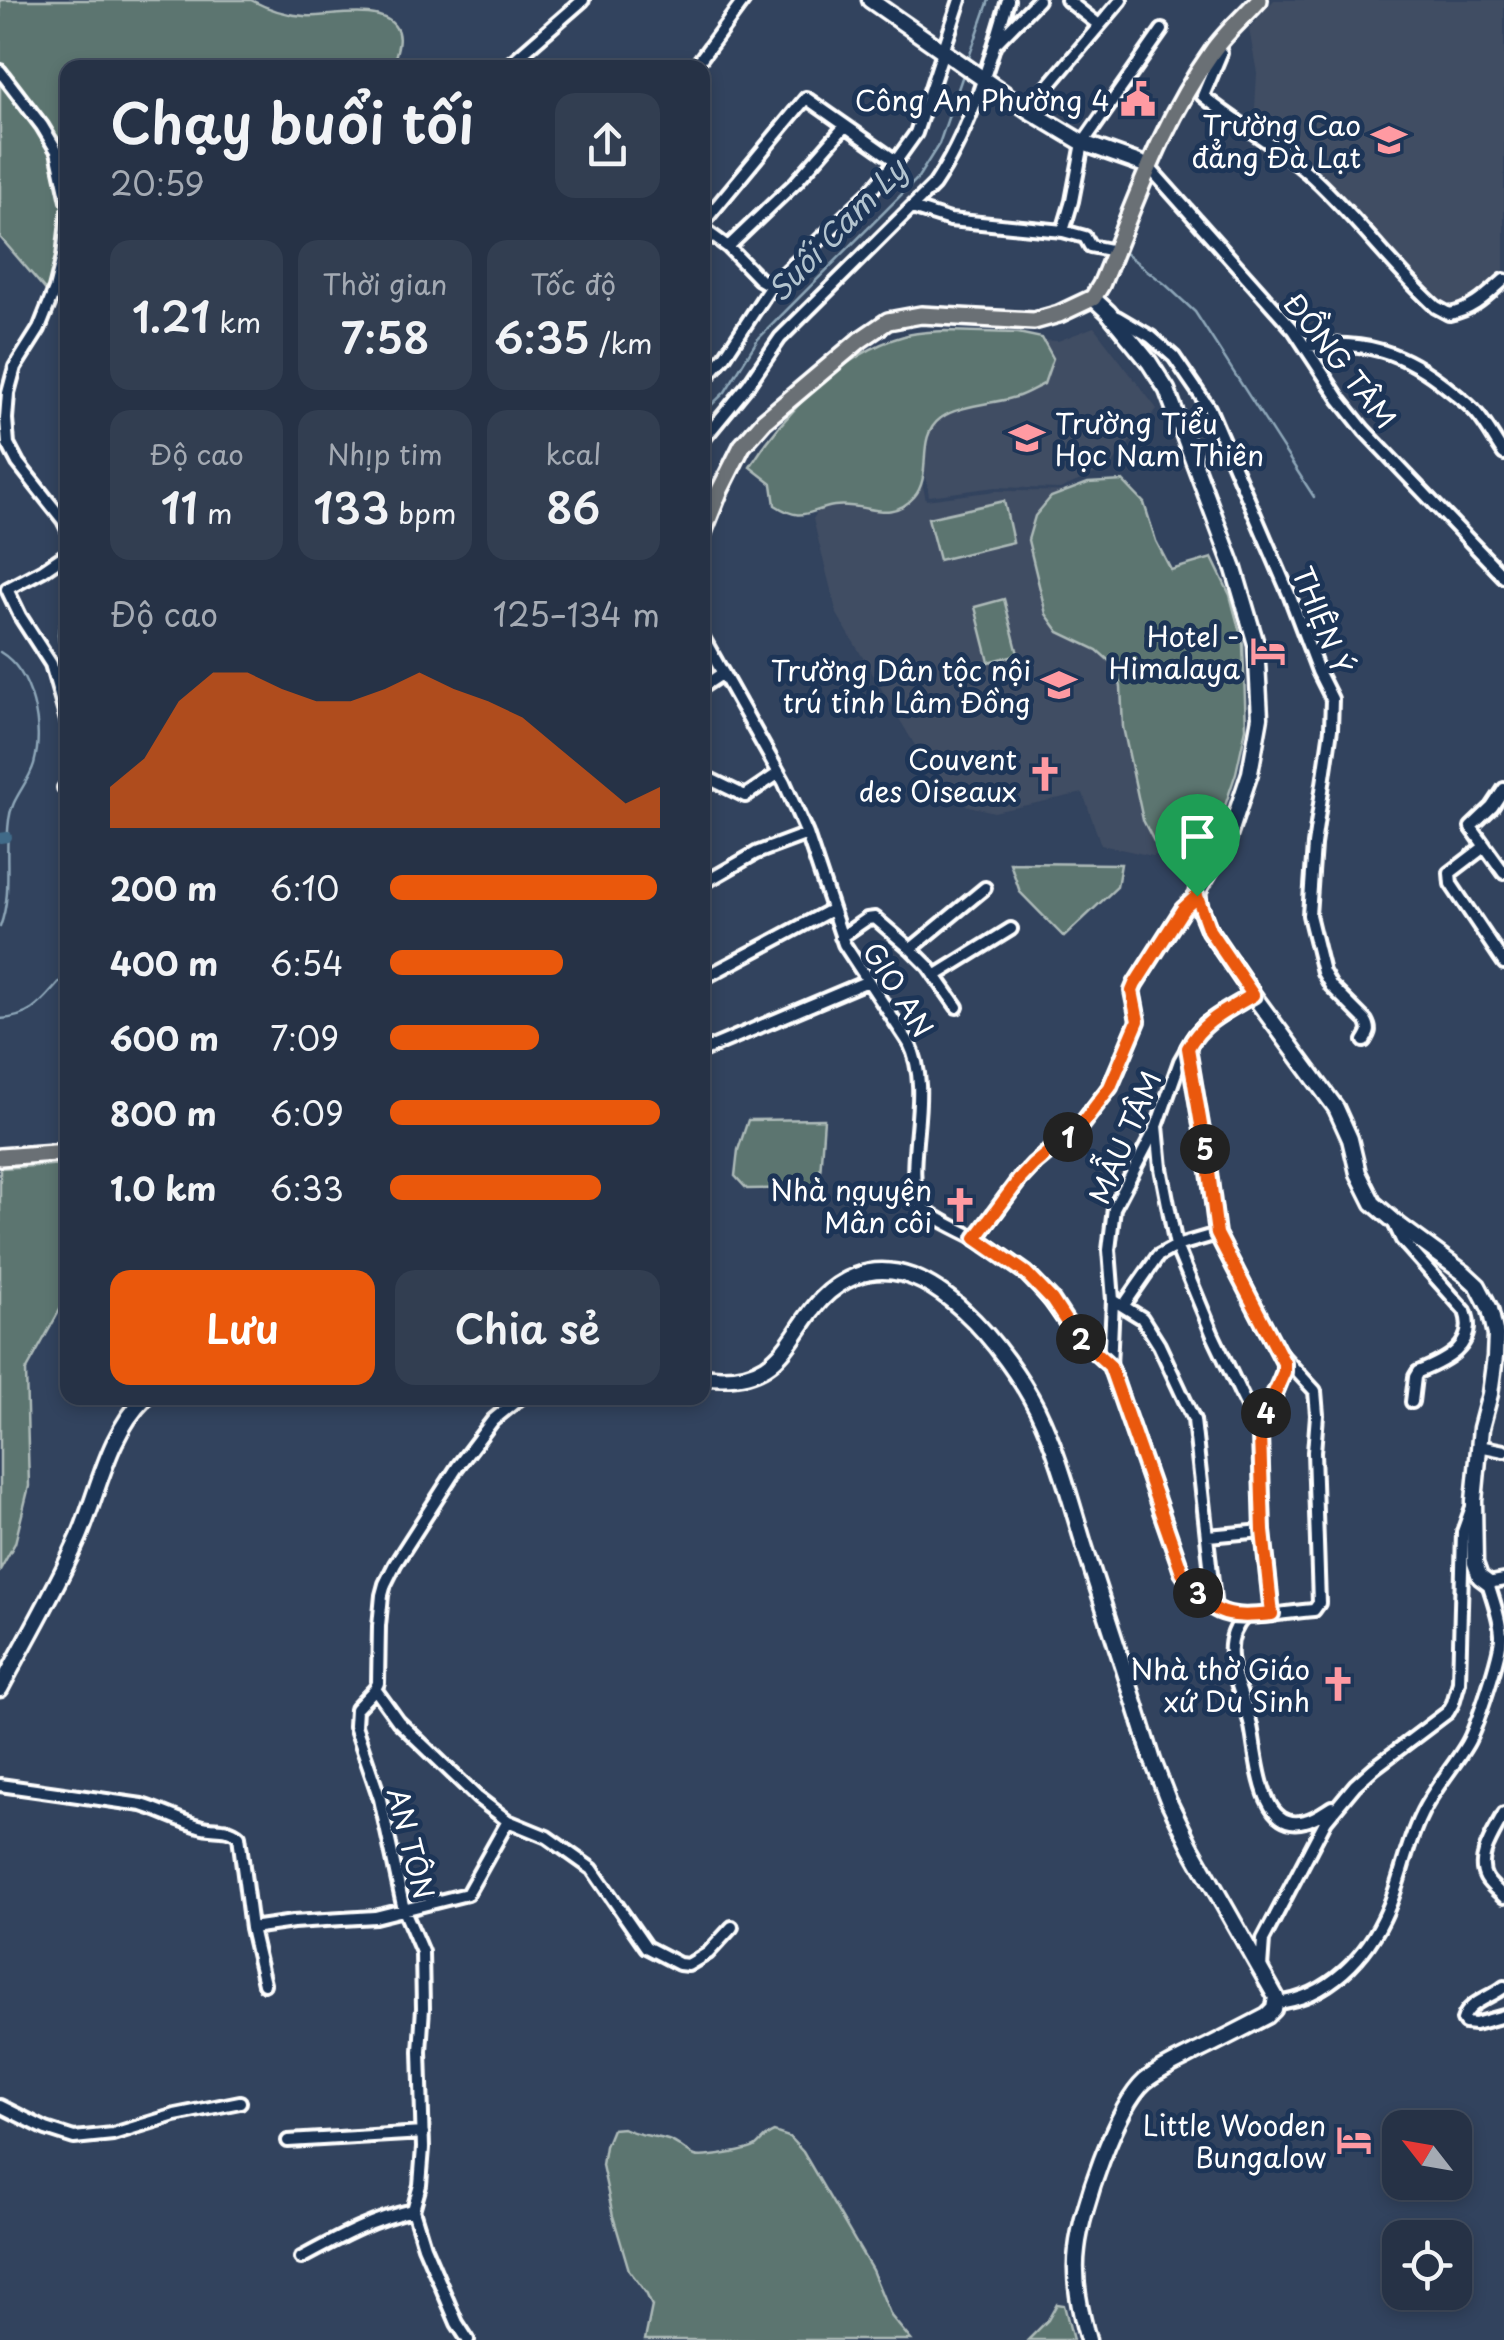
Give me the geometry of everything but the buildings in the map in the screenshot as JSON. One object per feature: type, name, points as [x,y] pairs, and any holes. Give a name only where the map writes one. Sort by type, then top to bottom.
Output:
[{"type":"main road","points":[[710,514],[742,446],[764,422],[888,321],[921,315],[1034,321],[1093,298],[1176,107],[1214,48],[1260,0]]},
{"type":"main road","points":[[0,1157],[60,1153]]},
{"type":"street","points":[[514,60],[582,0]]},
{"type":"street","points":[[698,60],[744,0]]},
{"type":"street","points":[[870,0],[1083,144],[1148,166]]},
{"type":"street","points":[[710,374],[771,286],[869,193],[916,132],[960,0]]},
{"type":"street","points":[[710,431],[748,386],[780,338],[934,185],[951,160],[1008,0]]},
{"type":"street","points":[[994,44],[1038,0]]},
{"type":"street","points":[[1067,0],[1099,25]]},
{"type":"street","points":[[1028,110],[1121,0]]},
{"type":"street","points":[[1063,230],[1083,144],[1162,30]]},
{"type":"street","points":[[1214,48],[1221,53],[1203,96],[1306,171],[1436,306],[1450,314],[1463,312],[1504,280]]},
{"type":"street","points":[[0,71],[42,126],[57,151],[60,165]]},
{"type":"street","points":[[710,216],[806,98],[896,161]]},
{"type":"street","points":[[728,247],[796,182],[846,126]]},
{"type":"street","name":"ĐỒNG TÂM","points":[[1148,166],[1294,330],[1364,430],[1504,577]]},
{"type":"street","points":[[912,208],[950,220],[1063,230],[1115,250]]},
{"type":"street","points":[[710,232],[771,286]]},
{"type":"street","points":[[60,270],[38,329],[15,367],[6,419],[8,444],[18,463],[60,516]]},
{"type":"street","points":[[976,1238],[1019,1180],[1082,1124],[1110,1087],[1138,1021],[1132,991],[1135,984],[1183,909],[1197,896],[1235,823],[1250,773],[1260,718],[1256,644],[1234,570],[1167,390],[1149,362],[1093,298]]},
{"type":"street","name":"THIỆN Ý","points":[[1108,312],[1165,348],[1209,408],[1332,699],[1309,915],[1323,972],[1331,986],[1370,1026],[1364,1042]]},
{"type":"street","points":[[1306,346],[1336,343],[1376,348],[1415,364],[1477,414],[1504,454]]},
{"type":"street","points":[[60,558],[3,590],[51,664],[60,696]]},
{"type":"street","name":"GIO AN","points":[[710,650],[779,773],[808,834],[841,937],[916,1056],[919,1204],[1026,1273],[1052,1300],[1073,1332],[1110,1366]]},
{"type":"street","points":[[710,682],[723,673]]},
{"type":"street","points":[[712,780],[745,796],[779,773]]},
{"type":"street","points":[[1504,789],[1492,807],[1470,827],[1504,873]]},
{"type":"street","points":[[710,879],[756,853],[808,834]]},
{"type":"street","points":[[1484,847],[1450,873],[1451,884],[1504,964]]},
{"type":"street","points":[[911,948],[985,888]]},
{"type":"street","points":[[1197,896],[1209,930],[1336,1108],[1372,1203],[1478,1286],[1490,1309],[1496,1335],[1474,1501],[1475,1564],[1501,1615],[1500,1651],[1469,1741],[1420,1817],[1378,1929],[1346,1971],[1324,1988],[1300,1999],[1276,2003]]},
{"type":"street","points":[[710,975],[831,910]]},
{"type":"street","points":[[841,937],[874,918],[911,948],[957,1008]]},
{"type":"street","points":[[935,976],[1011,929]]},
{"type":"street","points":[[710,1048],[868,982]]},
{"type":"street","name":"MẪU TÂM","points":[[1215,1609],[1182,1572],[1110,1366],[1118,1302],[1109,1250],[1114,1208],[1156,1126],[1180,1061],[1204,1024],[1253,995]]},
{"type":"street","points":[[1188,1048],[1217,1234],[1284,1363],[1260,1434],[1263,1531],[1272,1614]]},
{"type":"street","points":[[1156,1126],[1176,1246],[1260,1434]]},
{"type":"street","points":[[1394,1222],[1402,1240],[1465,1312],[1470,1323],[1462,1345],[1415,1376],[1412,1402]]},
{"type":"street","points":[[1217,1234],[1176,1246],[1158,1256],[1118,1302],[1142,1318],[1160,1345],[1194,1420],[1215,1609],[1226,1614],[1314,1610],[1319,1603],[1315,1391],[1278,1352]]},
{"type":"street","points":[[710,1377],[749,1376],[768,1366],[831,1290],[856,1276],[876,1271],[898,1272],[930,1285],[982,1331],[1019,1378],[1046,1430],[1164,1790],[1191,1847],[1276,1997],[1267,2016],[1144,2083],[1122,2112],[1088,2203],[1076,2249],[1079,2306],[1088,2340]]},
{"type":"street","points":[[0,1688],[72,1551],[124,1424],[139,1405]]},
{"type":"street","name":"AN TÔN","points":[[468,2340],[457,2324],[424,2246],[413,2210],[420,2185],[424,2133],[420,2051],[422,1952],[404,1910],[380,1800],[355,1726],[356,1708],[378,1683],[382,1595],[394,1564],[458,1466],[493,1420],[511,1405]]},
{"type":"street","points":[[1479,1446],[1504,1451]]},
{"type":"street","points":[[1261,1968],[1263,1940],[1326,1820],[1374,1768],[1448,1712],[1453,1703],[1460,1663],[1464,1532],[1474,1501]]},
{"type":"street","points":[[1208,1536],[1263,1531]]},
{"type":"street","points":[[1488,1583],[1504,1580]]},
{"type":"street","points":[[1244,1616],[1234,1630],[1230,1654],[1268,1804],[1282,1818],[1295,1823],[1307,1821],[1342,1801]]},
{"type":"street","points":[[375,1688],[398,1722],[478,1798],[508,1821],[547,1837],[592,1869],[646,1947],[670,1960],[688,1964],[702,1959],[732,1927]]},
{"type":"street","points":[[0,1784],[142,1805],[203,1828],[218,1826],[235,1831],[264,1984]]},
{"type":"street","points":[[1504,1814],[1482,1865],[1487,1880],[1504,1897]]},
{"type":"street","points":[[251,1928],[375,1917],[468,1894],[508,1821]]},
{"type":"street","points":[[1504,1986],[1468,2008],[1463,2020],[1475,2024],[1504,2016]]},
{"type":"street","points":[[0,2106],[74,2138],[113,2134],[174,2115],[240,2102]]},
{"type":"street","points":[[288,2141],[424,2133]]},
{"type":"street","points":[[301,2258],[362,2225],[413,2210]]},
{"type":"shaded area","name":"Trường Cao đẳng Đà Lạt","points":[[1274,0],[1504,0],[1504,270],[1475,296],[1456,305],[1439,299],[1417,281],[1331,188],[1254,125],[1257,73],[1249,29]]},
{"type":"shaded area","name":"Trường Tiểu Học Nam Thiên","points":[[1094,327],[1157,409],[1110,467],[1060,489],[995,487],[929,496],[915,407],[1010,339],[1058,341]]},
{"type":"shaded area","name":"Trường Dân tộc nội trú tỉnh Lâm Đồng","points":[[919,468],[926,500],[996,491],[1125,492],[1173,848],[1153,856],[1101,845],[1083,793],[994,812],[948,801],[837,614],[813,519],[828,495]]},
{"type":"green space","points":[[0,0],[251,0],[297,15],[379,16],[396,28],[399,42],[394,60],[60,60],[60,300],[49,294],[0,237]]},
{"type":"green space","points":[[944,331],[1018,333],[1042,338],[1053,358],[1044,384],[1016,397],[941,418],[928,436],[920,488],[895,510],[845,505],[799,515],[775,505],[772,484],[750,467],[797,407],[837,371],[881,344],[909,335]]},
{"type":"green space","points":[[1123,481],[1144,503],[1156,541],[1171,570],[1212,558],[1230,595],[1243,644],[1246,728],[1236,773],[1208,844],[1190,863],[1163,859],[1143,820],[1123,727],[1121,687],[1115,666],[1097,650],[1059,632],[1046,614],[1028,540],[1035,516],[1051,497],[1088,483]]},
{"type":"green space","points":[[1004,501],[1013,542],[939,560],[928,518]]},
{"type":"green space","points":[[1004,599],[1018,654],[989,662],[975,607]]},
{"type":"green space","points":[[1010,863],[1121,864],[1117,887],[1064,937],[1020,892]]},
{"type":"green space","points":[[824,1119],[819,1188],[747,1189],[735,1176],[748,1120]]},
{"type":"green space","points":[[60,1164],[60,1310],[26,1371],[29,1486],[15,1543],[0,1570],[0,1168]]},
{"type":"green space","points":[[623,2128],[672,2141],[699,2157],[752,2148],[774,2132],[789,2137],[803,2152],[872,2270],[891,2316],[911,2340],[645,2340],[652,2306],[629,2270],[602,2165],[612,2129]]},
{"type":"green space","points":[[1057,2304],[1064,2305],[1073,2340],[1028,2340],[1048,2320]]},
{"type":"waterway","name":"Suối Cam Ly","points":[[968,60],[989,0]]},
{"type":"waterway","name":"Suối Cam Ly","points":[[710,406],[725,392],[758,339],[917,179],[939,144],[964,72]]},
{"type":"waterway","points":[[918,218],[939,222]]},
{"type":"waterway","points":[[1031,233],[1082,241]]},
{"type":"waterway","points":[[1125,253],[1195,312],[1314,497]]},
{"type":"waterway","name":"Suối Cam Ly","points":[[0,652],[21,673],[28,687],[38,734],[34,764],[10,812],[6,901],[0,927]]},
{"type":"waterway","name":"Suối Cam Ly","points":[[0,838],[7,837]]},
{"type":"waterway","name":"Suối Cam Ly","points":[[0,1019],[31,1010],[60,982]]},
{"type":"place","name":"Công An Phường 4","points":[[1138,99]]},
{"type":"place","name":"Trường Cao đẳng Đà Lạt","points":[[1389,140]]},
{"type":"place","name":"Trường Tiểu Học Nam Thiên","points":[[1027,438]]},
{"type":"place","name":"Hotel - Himalaya","points":[[1268,651]]},
{"type":"place","name":"Trường Dân tộc nội trú tỉnh Lâm Đồng","points":[[1059,685]]},
{"type":"place","name":"Couvent des Oiseaux","points":[[1045,774]]},
{"type":"place","name":"Nhà nguyện Mân côi","points":[[960,1205]]},
{"type":"place","name":"Nhà thờ Giáo xứ Du Sinh","points":[[1338,1684]]},
{"type":"place","name":"Little Wooden Bungalow","points":[[1354,2140]]},
{"type":"route","points":[[1197,896],[1209,930],[1253,995],[1204,1024],[1188,1048],[1217,1234],[1284,1363],[1260,1434],[1263,1531],[1272,1614],[1235,1617],[1215,1609],[1182,1572],[1110,1366],[1073,1332],[1052,1300],[1026,1273],[976,1238],[1019,1180],[1082,1124],[1110,1087],[1138,1021],[1132,991],[1135,984],[1183,909],[1197,896]]}]
